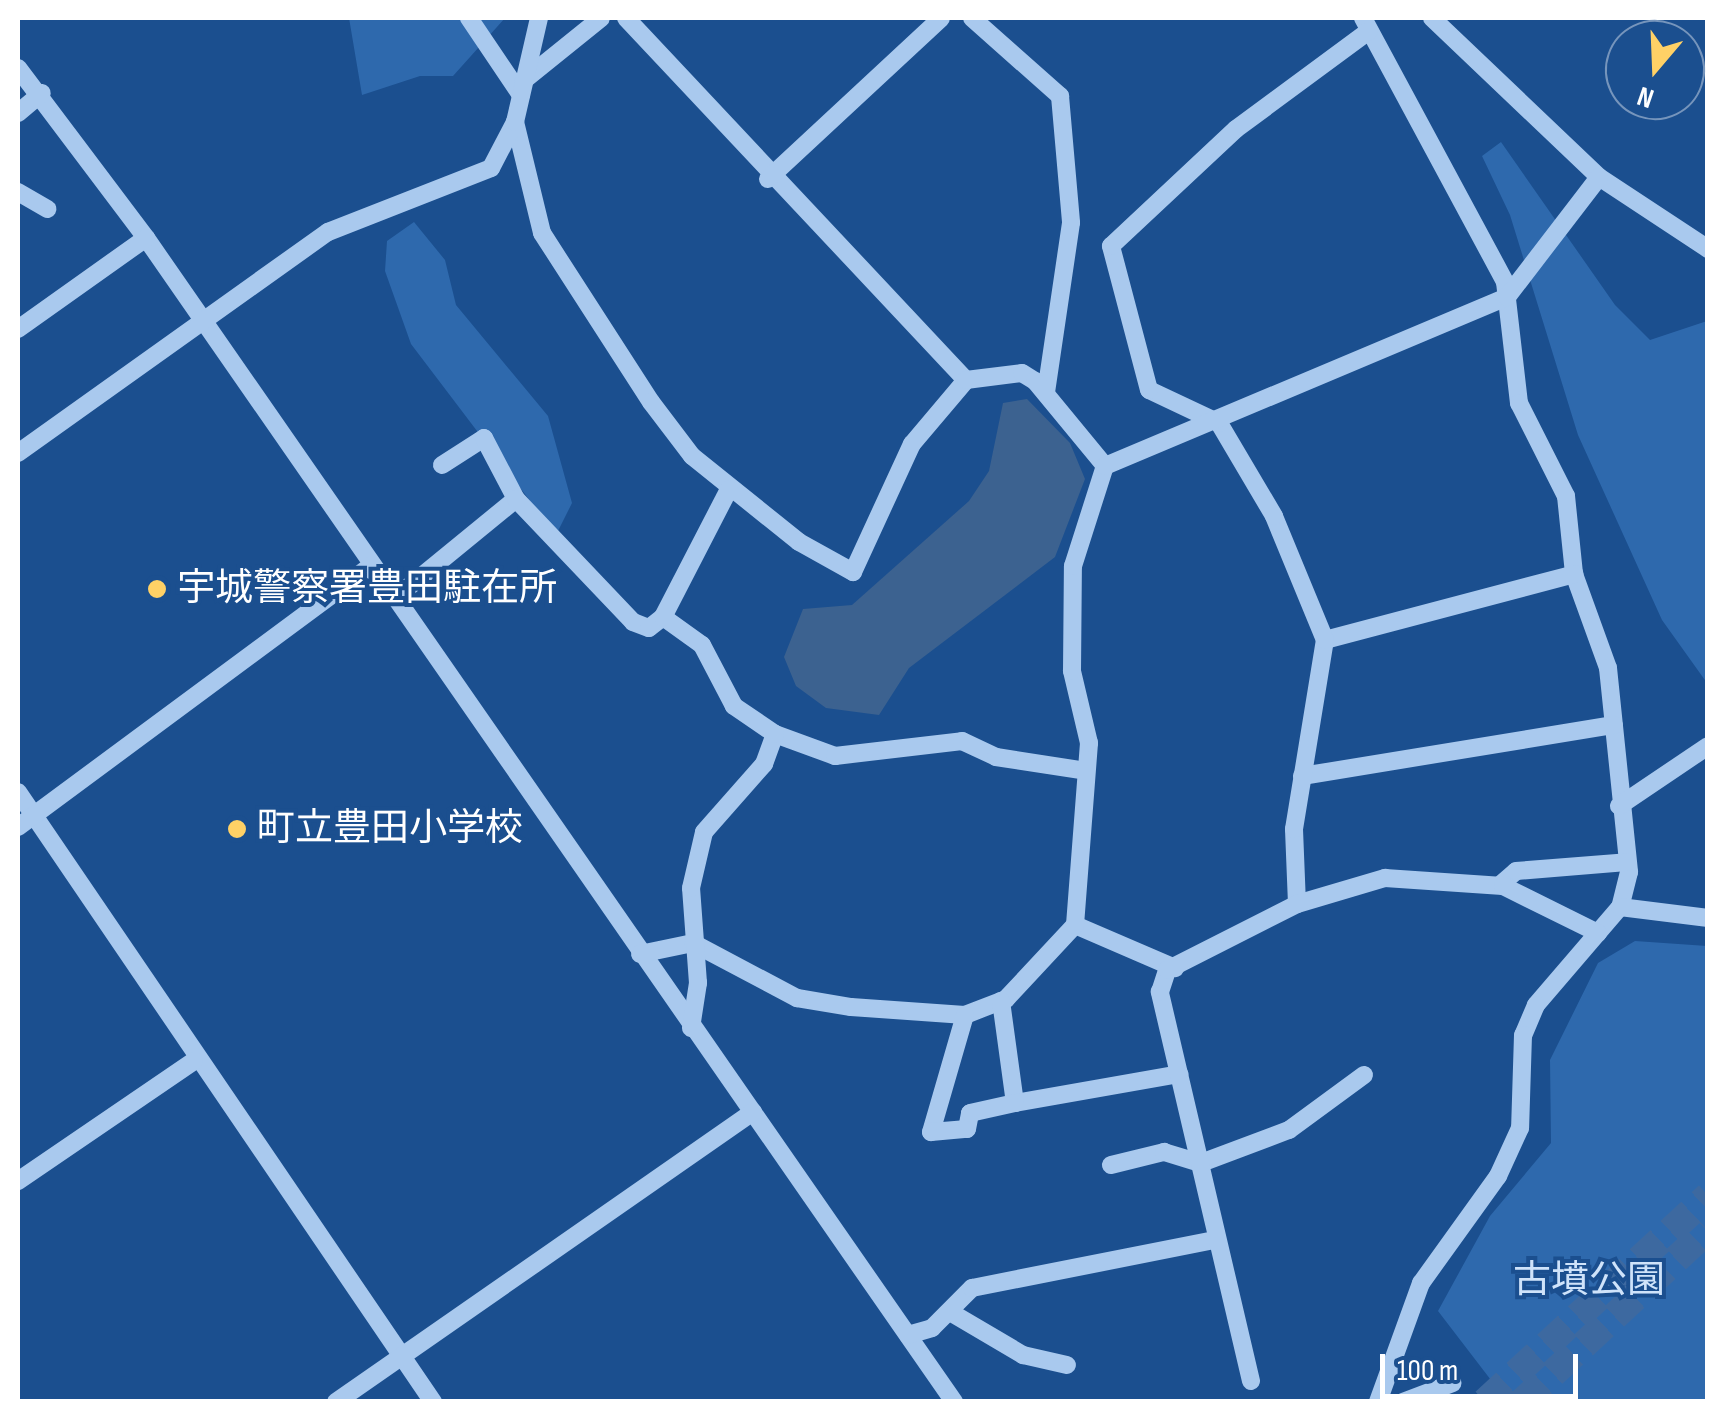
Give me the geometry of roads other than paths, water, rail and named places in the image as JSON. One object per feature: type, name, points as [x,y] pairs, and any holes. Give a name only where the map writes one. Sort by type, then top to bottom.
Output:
[{"type":"street","points":[[469,18],[522,88]]},
{"type":"street","points":[[18,453],[362,214],[490,168],[515,122],[539,18]]},
{"type":"street","points":[[522,88],[601,18]]},
{"type":"street","points":[[626,18],[768,179],[966,380]]},
{"type":"street","points":[[768,179],[941,18]]},
{"type":"street","points":[[972,18],[1060,96],[1071,222],[1046,392]]},
{"type":"street","points":[[1432,18],[1600,177],[1708,249]]},
{"type":"street","points":[[1297,904],[1302,776],[1325,640],[1274,516],[1219,424],[1149,390],[1111,246],[1236,129],[1366,24],[1497,262],[1507,297],[1519,404],[1566,496],[1574,574],[1608,668],[1627,862],[1620,907],[1536,1005],[1523,1034],[1520,1128],[1498,1176],[1421,1283],[1378,1402]]},
{"type":"street","points":[[18,68],[42,93],[146,238],[954,1402]]},
{"type":"street","points":[[18,113],[42,93]]},
{"type":"street","points":[[515,122],[542,233],[651,402],[729,489],[854,572],[912,444],[966,380],[1022,374],[1046,392],[1105,466]]},
{"type":"street","points":[[1105,466],[1219,424],[1507,297],[1600,177]]},
{"type":"street","points":[[18,192],[48,209]]},
{"type":"street","points":[[18,329],[146,238]]},
{"type":"street","points":[[442,465],[484,438],[516,500],[633,622],[649,628],[662,617],[729,489]]},
{"type":"street","points":[[640,954],[693,943],[798,998],[964,1015],[1000,1000],[1075,925],[1089,743],[1072,671],[1074,566],[1105,466]]},
{"type":"street","points":[[395,598],[516,500]]},
{"type":"street","points":[[18,827],[372,565]]},
{"type":"street","points":[[1325,640],[1574,574]]},
{"type":"street","points":[[662,617],[702,645],[734,706],[775,734],[835,756],[962,741],[996,757],[1086,772]]},
{"type":"street","points":[[1302,776],[1614,725]]},
{"type":"street","points":[[691,1028],[691,888],[704,832],[764,764],[775,734]]},
{"type":"street","points":[[1619,806],[1708,746]]},
{"type":"street","points":[[18,792],[194,1061],[433,1402]]},
{"type":"street","points":[[1500,885],[1516,871],[1627,862]]},
{"type":"street","points":[[1251,1381],[1214,1240],[1201,1163],[1160,992],[1175,968],[1297,904],[1384,878],[1500,885],[1598,934]]},
{"type":"street","points":[[1620,907],[1708,918]]},
{"type":"street","points":[[1075,925],[1175,968]]},
{"type":"street","points":[[1000,1000],[1015,1103]]},
{"type":"street","points":[[964,1015],[931,1132],[967,1129],[970,1113],[1179,1074]]},
{"type":"street","points":[[18,1181],[194,1061]]},
{"type":"street","points":[[1111,1164],[1164,1152],[1201,1163],[1289,1130],[1364,1075]]},
{"type":"street","points":[[336,1402],[754,1112]]},
{"type":"street","points":[[908,1335],[950,1312],[972,1288],[1214,1240]]},
{"type":"street","points":[[950,1312],[1023,1356],[1067,1365]]},
{"type":"street","points":[[1403,1402],[1454,1384]]},
{"type":"tunnel","points":[[1485,1402],[1708,1196]]},
{"type":"tunnel","points":[[1522,1402],[1708,1230]]},
{"type":"place","name":"宇城警察署豊田駐在所","points":[[157,589]]},
{"type":"place","name":"町立豊田小学校","points":[[237,829]]},
{"type":"park label","name":"古墳公園","points":[[1589,1281]]}]
